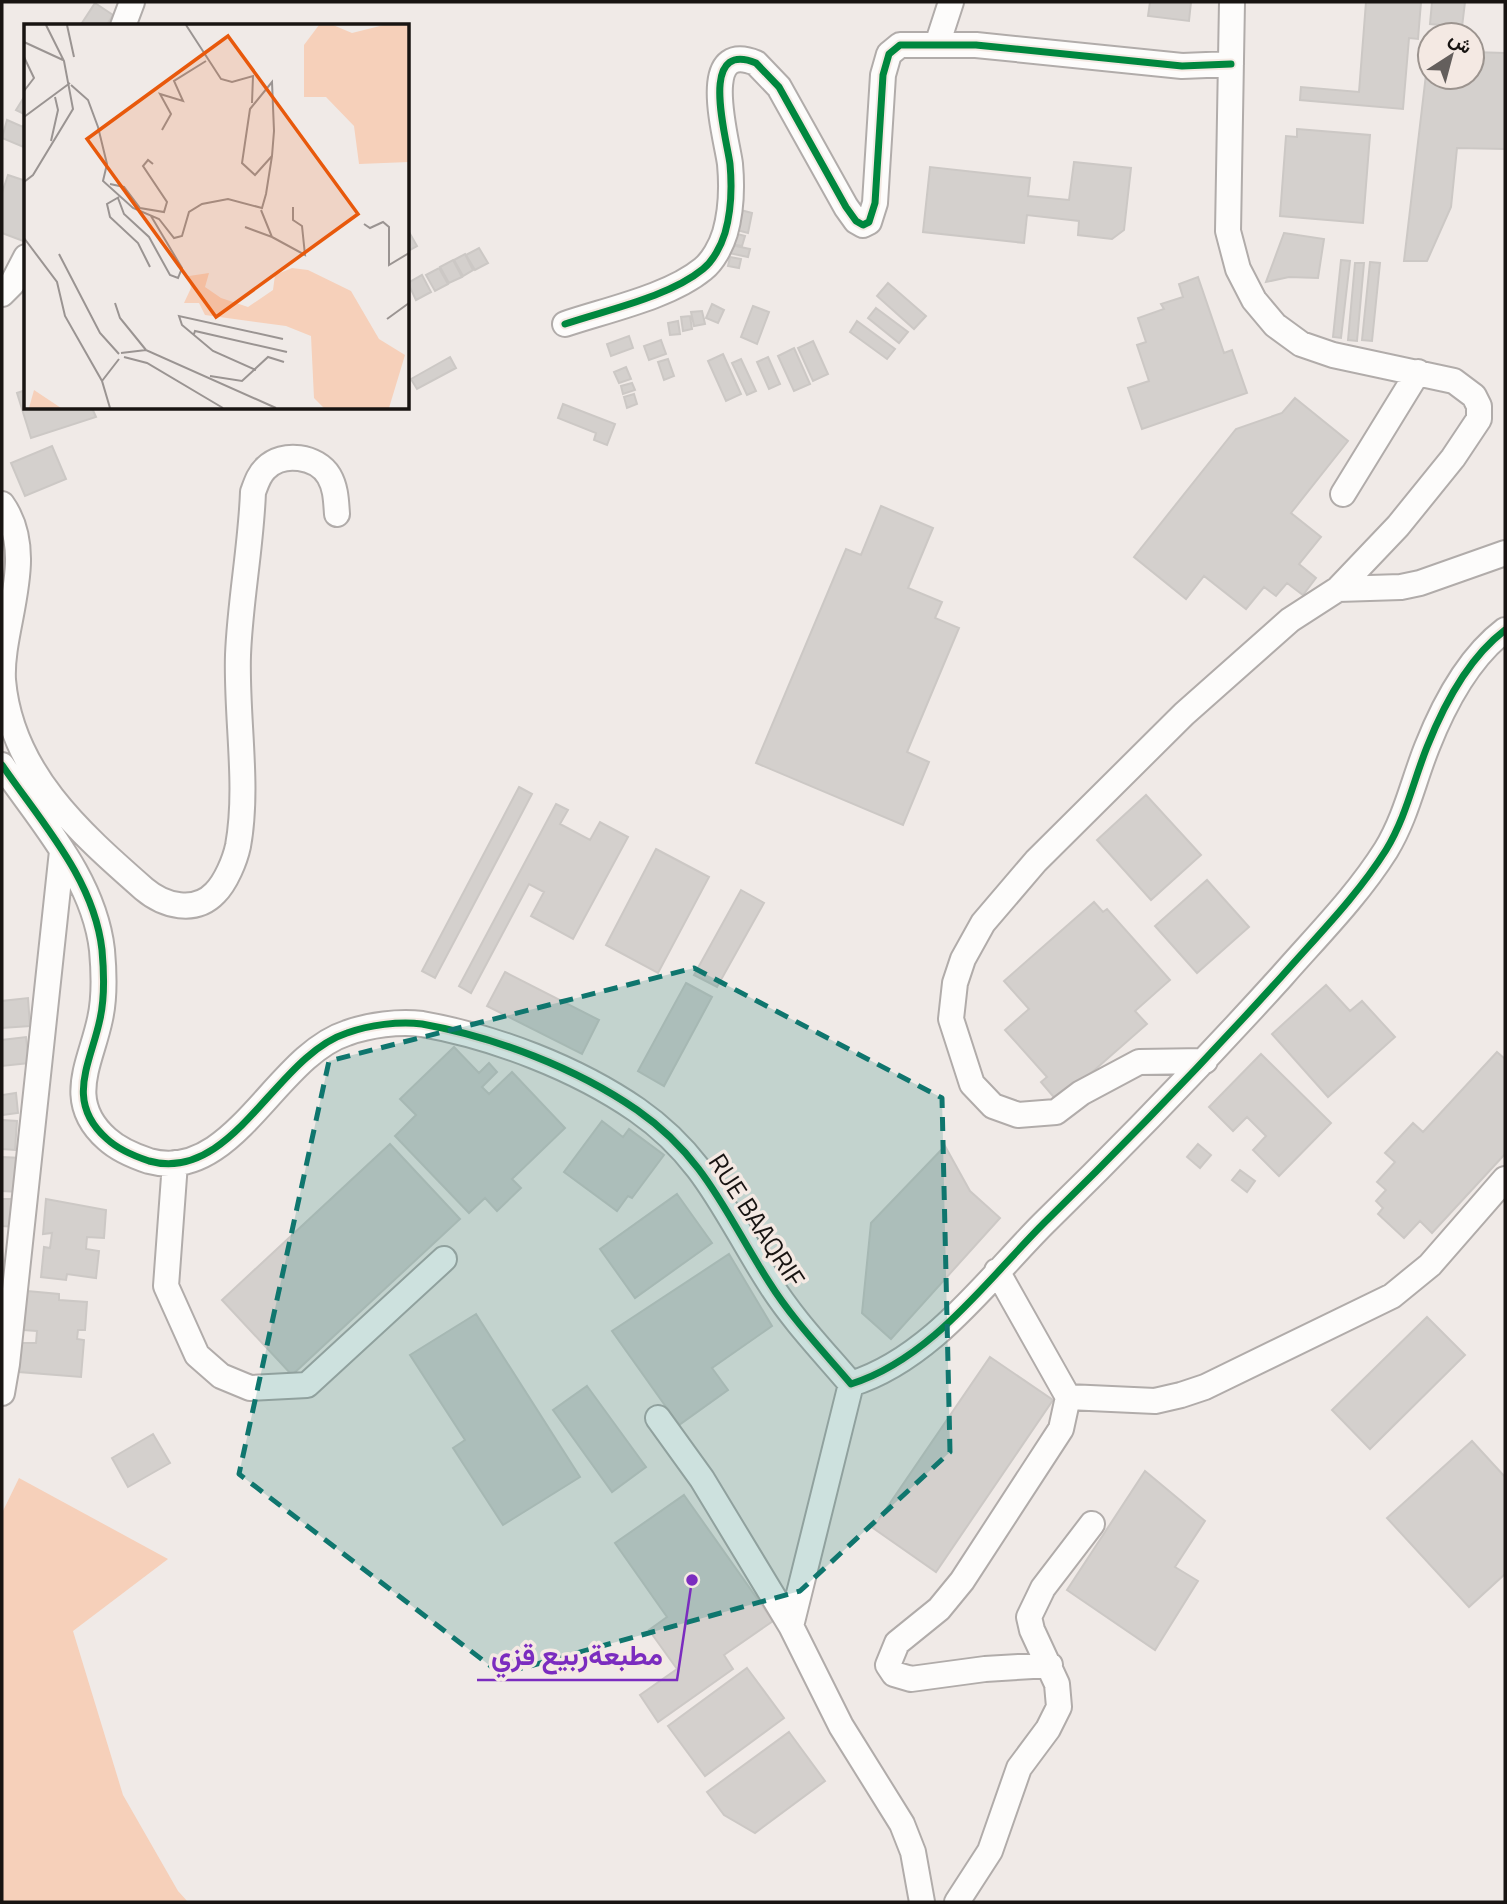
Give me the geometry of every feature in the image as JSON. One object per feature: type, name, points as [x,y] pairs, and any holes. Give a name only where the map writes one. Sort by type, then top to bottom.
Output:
[{"type":"street","points":[[124,24],[132,2]]},
{"type":"street","points":[[937,45],[951,2]]},
{"type":"street","points":[[1205,1061],[1139,1062],[1082,1093],[1056,1112],[1018,1115],[993,1106],[972,1084],[951,1019],[955,983],[963,959],[983,923],[1036,861],[1237,664],[1290,620],[1338,589],[1427,491],[1479,419],[1479,406],[1466,388],[1454,381],[1334,355],[1301,344],[1275,325],[1254,300],[1238,269],[1228,231],[1232,2]]},
{"type":"street","points":[[565,324],[662,290],[704,269],[715,254],[725,232],[731,192],[727,143],[718,93],[721,76],[728,65],[748,59],[764,69],[779,87],[846,207],[856,221],[863,225],[869,222],[875,203],[883,75],[889,54],[900,45],[976,45],[1182,66],[1231,64]]},
{"type":"street","points":[[2,294],[12,284],[24,261]]},
{"type":"street","points":[[1343,494],[1419,372]]},
{"type":"street","points":[[2,504],[12,530],[17,561],[16,590],[2,679],[9,718],[22,754],[41,787],[106,855],[148,892],[168,904],[188,906],[203,902],[216,892],[238,848],[242,812],[238,654],[253,492],[257,479],[265,468],[276,461],[295,457],[317,464],[332,484],[337,514]]},
{"type":"street","points":[[1338,589],[1401,587],[1420,583],[1505,553]]},
{"type":"street","points":[[791,1626],[851,1384],[875,1376],[903,1358],[969,1301],[1205,1061],[1347,902],[1386,850],[1413,795],[1426,749],[1444,710],[1473,661],[1486,645],[1505,630]]},
{"type":"street","points":[[2,765],[62,851],[86,892],[102,951],[101,1017],[86,1063],[81,1091],[89,1114],[104,1137],[121,1150],[159,1164],[175,1163],[166,1286],[197,1355],[222,1376],[250,1388],[307,1385],[444,1259]]},
{"type":"street","points":[[2,1393],[8,1364],[62,851]]},
{"type":"street","name":"RUE BAAQRIF","points":[[175,1163],[220,1146],[294,1067],[312,1051],[345,1033],[381,1025],[419,1024],[472,1037],[539,1059],[598,1086],[677,1141],[710,1180],[770,1284],[851,1384]]},
{"type":"street","points":[[1068,1397],[1155,1401],[1181,1395],[1205,1387],[1374,1306],[1412,1282],[1430,1265],[1505,1180]]},
{"type":"street","points":[[997,1271],[1068,1397],[1061,1429],[983,1550],[939,1609],[897,1643],[890,1654],[888,1665],[894,1674],[911,1679],[1050,1665]]},
{"type":"street","points":[[658,1418],[702,1479],[791,1626],[841,1726],[905,1831],[913,1852],[922,1902]]},
{"type":"street","points":[[957,1902],[990,1851],[1018,1768],[1048,1729],[1059,1707],[1057,1684],[1031,1630],[1030,1617],[1043,1588],[1092,1524]]},
{"type":"highlighted area","points":[[694,968],[942,1098],[950,1452],[800,1591],[501,1674],[239,1474],[329,1061]]},
{"type":"shaded area","points":[[19,1478],[168,1559],[73,1631],[123,1795],[178,1891],[188,1902],[2,1902],[2,1513]]},
{"type":"building","points":[[1150,2],[1191,2],[1189,21],[1148,16]]},
{"type":"building","points":[[1366,2],[1421,2],[1419,21],[1416,21],[1416,39],[1409,38],[1403,109],[1300,100],[1301,87],[1359,92]]},
{"type":"building","points":[[1432,2],[1465,2],[1463,21],[1430,21]]},
{"type":"building","points":[[95,3],[113,15],[107,24],[81,24]]},
{"type":"building","points":[[1486,52],[1505,53],[1505,149],[1457,148],[1451,207],[1427,261],[1404,261],[1424,91],[1486,91]]},
{"type":"building","points":[[24,97],[24,114],[16,110]]},
{"type":"building","points":[[7,120],[23,127],[24,124],[24,147],[2,138]]},
{"type":"building","points":[[1297,129],[1370,135],[1363,223],[1280,216],[1286,136],[1297,137]]},
{"type":"building","points":[[1074,162],[1131,168],[1124,230],[1112,239],[1078,235],[1079,221],[1027,215],[1024,243],[923,232],[930,167],[1030,178],[1028,196],[1069,200]]},
{"type":"building","points":[[8,175],[24,180],[24,241],[2,233],[2,193]]},
{"type":"building","points":[[737,209],[752,213],[748,233],[733,229]]},
{"type":"building","points":[[733,233],[745,236],[742,246],[731,244]]},
{"type":"building","points":[[1284,233],[1324,239],[1318,278],[1289,277],[1266,282]]},
{"type":"building","points":[[410,234],[417,246],[410,250]]},
{"type":"building","points":[[731,245],[750,249],[748,257],[729,253]]},
{"type":"building","points":[[479,248],[488,263],[475,270],[466,255]]},
{"type":"building","points":[[465,254],[473,270],[463,276],[454,260]]},
{"type":"building","points":[[730,257],[741,259],[739,268],[728,266]]},
{"type":"building","points":[[453,260],[462,277],[449,283],[440,267]]},
{"type":"building","points":[[1341,260],[1350,261],[1341,338],[1333,337]]},
{"type":"building","points":[[1370,262],[1380,263],[1372,341],[1362,340]]},
{"type":"building","points":[[1355,263],[1364,263],[1357,341],[1348,340]]},
{"type":"building","points":[[439,268],[448,284],[435,291],[426,275]]},
{"type":"building","points":[[422,275],[431,292],[416,300],[410,282]]},
{"type":"building","points":[[1198,277],[1224,353],[1232,350],[1247,393],[1142,429],[1128,388],[1149,381],[1137,345],[1146,342],[1138,318],[1164,309],[1161,304],[1183,297],[1179,284]]},
{"type":"building","points":[[888,283],[926,316],[914,329],[877,296]]},
{"type":"building","points":[[712,304],[724,310],[718,323],[706,318]]},
{"type":"building","points":[[753,306],[769,312],[757,344],[741,337]]},
{"type":"building","points":[[876,308],[908,332],[899,343],[868,318]]},
{"type":"building","points":[[702,311],[705,324],[694,326],[691,312]]},
{"type":"building","points":[[690,316],[692,329],[683,331],[681,317]]},
{"type":"building","points":[[678,321],[680,334],[670,335],[668,323]]},
{"type":"building","points":[[857,321],[895,349],[887,359],[850,332]]},
{"type":"building","points":[[629,336],[633,348],[611,356],[607,344]]},
{"type":"building","points":[[661,340],[666,354],[649,360],[644,346]]},
{"type":"building","points":[[813,341],[828,374],[813,381],[798,348]]},
{"type":"building","points":[[794,348],[810,384],[794,391],[778,356]]},
{"type":"building","points":[[723,354],[741,394],[726,401],[708,361]]},
{"type":"building","points":[[450,357],[456,368],[417,389],[411,379]]},
{"type":"building","points":[[768,357],[780,384],[769,389],[757,362]]},
{"type":"building","points":[[668,359],[674,376],[664,380],[658,362]]},
{"type":"building","points":[[741,359],[756,391],[747,395],[732,363]]},
{"type":"building","points":[[626,367],[631,379],[619,383],[614,372]]},
{"type":"building","points":[[632,383],[635,390],[623,394],[621,386]]},
{"type":"building","points":[[24,391],[24,410],[93,410],[96,417],[31,438],[17,393]]},
{"type":"building","points":[[634,394],[637,404],[627,408],[624,397]]},
{"type":"building","points":[[1295,398],[1348,441],[1291,513],[1321,537],[1299,564],[1316,578],[1303,595],[1287,583],[1276,596],[1264,587],[1246,609],[1204,576],[1186,599],[1134,557],[1236,429],[1282,413]]},
{"type":"building","points":[[563,404],[615,424],[607,445],[594,440],[596,433],[558,418]]},
{"type":"building","points":[[52,446],[66,479],[25,496],[11,463]]},
{"type":"building","points":[[881,506],[933,528],[908,588],[942,602],[935,618],[959,628],[907,752],[929,762],[903,825],[756,763],[846,549],[861,555]]},
{"type":"building","points":[[519,787],[532,794],[435,978],[422,971]]},
{"type":"building","points":[[1146,795],[1201,855],[1151,900],[1097,840]]},
{"type":"building","points":[[556,804],[568,810],[560,824],[590,840],[600,822],[628,837],[573,939],[531,916],[544,892],[529,884],[471,993],[459,986]]},
{"type":"building","points":[[656,849],[709,877],[658,973],[606,945]]},
{"type":"building","points":[[1207,880],[1249,927],[1197,973],[1155,926]]},
{"type":"building","points":[[741,890],[764,903],[717,987],[694,975]]},
{"type":"building","points":[[1094,902],[1103,912],[1107,909],[1170,980],[1135,1011],[1147,1024],[1058,1102],[1041,1082],[1047,1077],[1005,1030],[1029,1009],[1004,981]]},
{"type":"building","points":[[505,972],[599,1020],[582,1054],[487,1006]]},
{"type":"building","points":[[686,983],[712,997],[664,1086],[638,1071]]},
{"type":"building","points":[[1326,985],[1350,1011],[1362,1001],[1395,1037],[1328,1097],[1272,1034]]},
{"type":"building","points":[[28,998],[30,1026],[2,1028],[2,1001]]},
{"type":"building","points":[[26,1037],[29,1063],[2,1066],[2,1040]]},
{"type":"building","points":[[454,1047],[479,1073],[489,1063],[497,1072],[482,1087],[489,1094],[512,1072],[565,1128],[512,1179],[521,1188],[497,1211],[485,1198],[469,1213],[395,1136],[416,1115],[400,1099]]},
{"type":"building","points":[[1497,1052],[1505,1059],[1505,1154],[1432,1233],[1420,1221],[1404,1238],[1378,1214],[1383,1208],[1376,1201],[1386,1190],[1377,1182],[1395,1162],[1385,1153],[1413,1123],[1423,1132]]},
{"type":"building","points":[[1261,1054],[1331,1123],[1279,1176],[1253,1150],[1266,1136],[1247,1117],[1233,1131],[1209,1107]]},
{"type":"building","points":[[16,1093],[18,1113],[2,1115],[2,1095]]},
{"type":"building","points":[[2,1120],[17,1121],[15,1150],[2,1149]]},
{"type":"building","points":[[602,1121],[623,1137],[629,1129],[664,1155],[632,1198],[628,1196],[617,1211],[564,1172]]},
{"type":"building","points":[[390,1144],[460,1219],[292,1375],[222,1300]]},
{"type":"building","points":[[1198,1144],[1211,1155],[1200,1168],[1187,1157]]},
{"type":"building","points":[[945,1146],[970,1191],[1000,1218],[891,1339],[862,1313],[871,1223]]},
{"type":"building","points":[[2,1157],[21,1158],[20,1192],[2,1191]]},
{"type":"building","points":[[1240,1170],[1255,1181],[1247,1192],[1232,1180]]},
{"type":"building","points":[[677,1194],[712,1243],[635,1298],[600,1249]]},
{"type":"building","points":[[2,1199],[16,1199],[16,1227],[2,1226]]},
{"type":"building","points":[[46,1199],[106,1210],[104,1238],[87,1237],[86,1249],[99,1251],[96,1278],[67,1274],[66,1280],[41,1277],[44,1247],[50,1248],[52,1233],[43,1234]]},
{"type":"building","points":[[2,1247],[7,1312],[2,1312]]},
{"type":"building","points":[[729,1254],[772,1326],[712,1368],[728,1390],[679,1425],[612,1331]]},
{"type":"building","points":[[27,1291],[59,1294],[59,1300],[87,1302],[85,1330],[78,1330],[77,1339],[84,1340],[81,1377],[19,1372],[21,1343],[36,1343],[37,1331],[24,1330]]},
{"type":"building","points":[[476,1314],[580,1477],[503,1525],[453,1448],[465,1440],[410,1355]]},
{"type":"building","points":[[1427,1317],[1465,1355],[1370,1449],[1332,1410]]},
{"type":"building","points":[[990,1357],[1053,1400],[936,1572],[873,1528]]},
{"type":"building","points":[[587,1386],[646,1467],[612,1492],[553,1410]]},
{"type":"building","points":[[153,1434],[170,1463],[128,1487],[112,1458]]},
{"type":"building","points":[[1472,1441],[1505,1477],[1505,1574],[1469,1607],[1387,1518]]},
{"type":"building","points":[[1145,1471],[1205,1521],[1175,1567],[1198,1581],[1155,1650],[1067,1590]]},
{"type":"building","points":[[684,1495],[773,1621],[724,1655],[733,1669],[658,1722],[640,1695],[677,1669],[649,1630],[667,1617],[615,1543]]},
{"type":"building","points":[[747,1668],[784,1718],[705,1776],[668,1726]]},
{"type":"building","points":[[789,1732],[825,1781],[755,1833],[724,1815],[707,1792]]},
{"type":"cycle path","points":[[565,324],[637,302],[673,287],[703,269],[713,258],[725,233],[729,216],[731,181],[721,115],[721,78],[727,65],[738,59],[756,63],[779,87],[846,207],[856,221],[863,225],[869,222],[875,203],[883,75],[889,54],[900,45],[976,45],[1182,66],[1231,64]]},
{"type":"cycle path","points":[[2,765],[64,852],[77,875],[97,924],[103,958],[103,1002],[87,1066],[84,1096],[86,1110],[94,1125],[112,1143],[149,1161],[179,1163],[205,1154],[230,1137],[298,1066],[321,1046],[347,1033],[365,1028],[394,1023],[422,1024],[506,1046],[588,1081],[637,1110],[661,1128],[681,1148],[713,1189],[778,1296],[851,1384],[880,1372],[907,1356],[956,1316],[1253,1008],[1337,915],[1375,867],[1393,838],[1449,698],[1480,654],[1505,630]]},
{"type":"place","name":"مطبعةربيع قزي","points":[[692,1580]]}]
